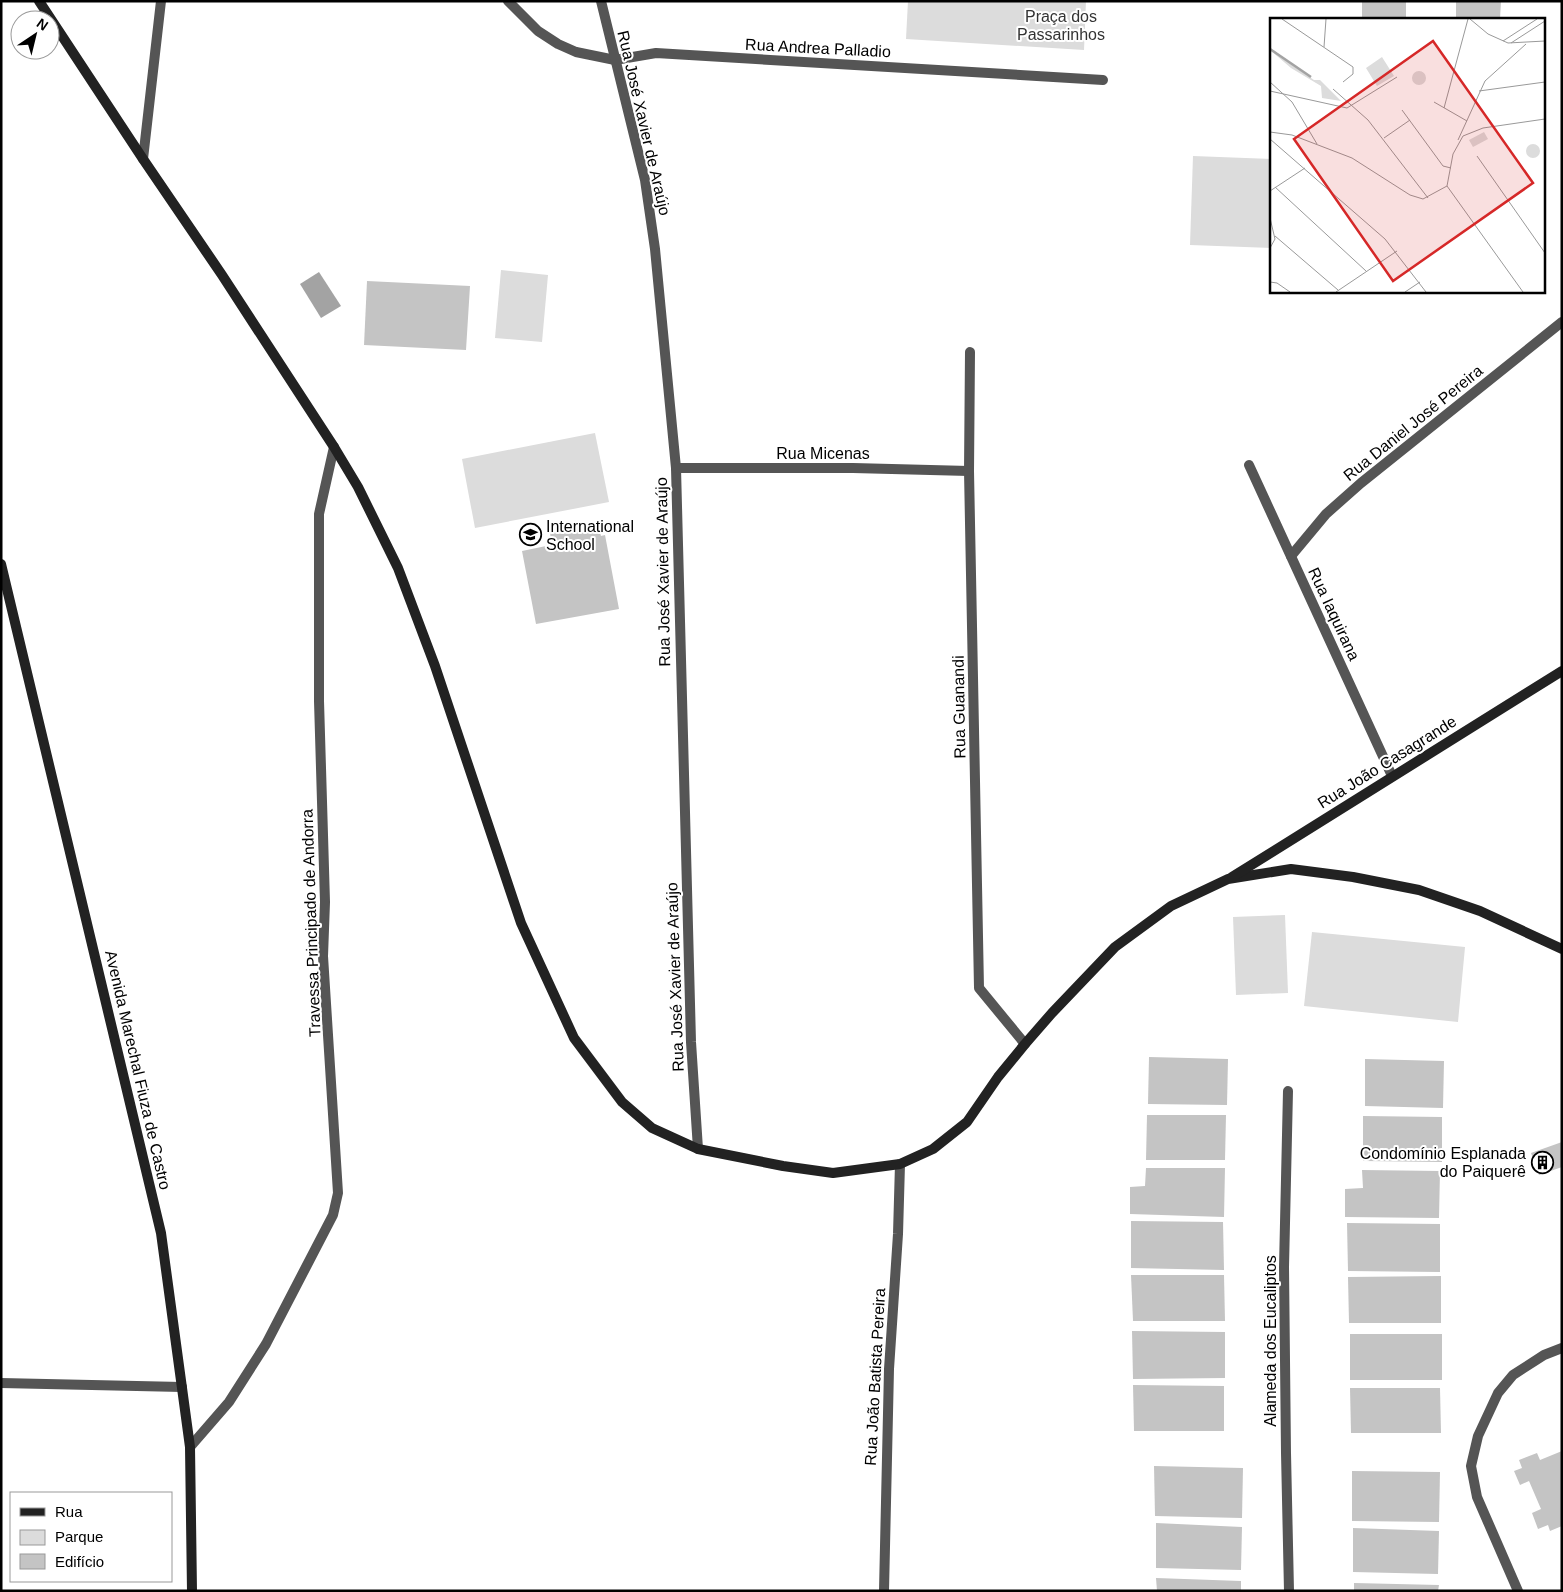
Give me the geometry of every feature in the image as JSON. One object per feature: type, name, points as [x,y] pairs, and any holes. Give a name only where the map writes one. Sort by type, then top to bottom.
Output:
[{"type":"main road","points":[[39,1],[222,275],[358,487],[398,568],[435,666],[520,923],[574,1038],[622,1102],[652,1128],[698,1149],[783,1166],[834,1173],[900,1164],[933,1149],[967,1122],[998,1077],[1025,1044],[1115,947],[1171,906],[1228,879],[1291,869],[1353,877],[1410,888],[1480,911],[1562,948]]},
{"type":"main road","name":"Avenida Marechal Fiuza de Castro","points":[[1,564],[160,1234],[190,1447],[192,1591]]},
{"type":"main road","name":"Rua João Casagrande","points":[[1228,879],[1562,670]]},
{"type":"street","points":[[143,159],[161,1]]},
{"type":"street","name":"Rua Andrea Palladio","points":[[508,1],[538,31],[558,44],[576,52],[615,60],[656,53],[1103,80]]},
{"type":"street","name":"Rua José Xavier de Araújo","points":[[601,1],[645,180],[656,249],[676,468],[690,1042],[698,1149]]},
{"type":"street","name":"Rua Daniel José Pereira","points":[[1291,556],[1326,514],[1354,489],[1562,322]]},
{"type":"street","name":"Rua Guanandi","points":[[970,352],[970,471],[979,988],[1025,1044]]},
{"type":"street","name":"Travessa Principado de Andorra","points":[[190,1447],[229,1402],[266,1344],[333,1215],[338,1193],[324,956],[325,902],[319,701],[319,514],[334,447]]},
{"type":"street","name":"Rua Iaquirana","points":[[1249,465],[1392,776]]},
{"type":"street","name":"Rua Micenas","points":[[676,468],[853,468],[970,471]]},
{"type":"street","name":"Alameda dos Eucaliptos","points":[[1288,1091],[1284,1267],[1289,1591]]},
{"type":"street","name":"Rua João Batista Pereira","points":[[884,1591],[889,1369],[898,1234],[900,1164]]},
{"type":"street","points":[[1518,1591],[1477,1497],[1471,1466],[1478,1436],[1498,1393],[1512,1375],[1544,1355],[1562,1348]]},
{"type":"street","points":[[1,1383],[182,1387]]},
{"type":"green space","name":"Praça dos Passarinhos","points":[[908,1],[1086,1],[1084,50],[906,39]]},
{"type":"green space","points":[[1193,156],[1270,159],[1270,248],[1190,245]]},
{"type":"green space","points":[[501,270],[548,275],[542,342],[495,338]]},
{"type":"green space","points":[[595,433],[609,502],[475,528],[462,459]]},
{"type":"green space","points":[[1285,915],[1288,993],[1236,995],[1233,917]]},
{"type":"green space","points":[[1312,932],[1465,947],[1458,1022],[1304,1006]]},
{"type":"shaded area","points":[[319,272],[341,306],[321,318],[300,284]]},
{"type":"building","points":[[1362,1],[1406,1],[1406,18],[1362,18]]},
{"type":"building","points":[[1456,1],[1501,1],[1500,18],[1456,18]]},
{"type":"building","points":[[367,281],[470,286],[466,350],[364,345]]},
{"type":"building","points":[[597,522],[601,536],[605,535],[619,609],[536,624],[522,551],[551,545],[550,530]]},
{"type":"building","points":[[1149,1057],[1228,1059],[1227,1105],[1148,1104]]},
{"type":"building","points":[[1365,1059],[1444,1061],[1443,1108],[1365,1106]]},
{"type":"building","points":[[1147,1115],[1226,1115],[1225,1160],[1146,1160]]},
{"type":"building","points":[[1363,1116],[1442,1117],[1442,1162],[1363,1161]]},
{"type":"building","points":[[1562,1142],[1562,1167],[1539,1175],[1531,1153]]},
{"type":"building","points":[[1146,1168],[1225,1168],[1224,1217],[1130,1214],[1130,1187],[1145,1186]]},
{"type":"building","points":[[1362,1170],[1440,1171],[1439,1218],[1345,1217],[1345,1189],[1363,1188]]},
{"type":"building","points":[[1131,1221],[1223,1222],[1224,1270],[1131,1268]]},
{"type":"building","points":[[1347,1223],[1440,1224],[1440,1272],[1348,1271]]},
{"type":"building","points":[[1131,1275],[1224,1275],[1225,1321],[1133,1321]]},
{"type":"building","points":[[1441,1276],[1441,1323],[1349,1323],[1348,1277]]},
{"type":"building","points":[[1132,1331],[1225,1332],[1225,1378],[1133,1379]]},
{"type":"building","points":[[1350,1334],[1442,1334],[1442,1380],[1350,1380]]},
{"type":"building","points":[[1133,1385],[1224,1386],[1224,1431],[1134,1431]]},
{"type":"building","points":[[1350,1388],[1440,1388],[1441,1433],[1351,1433]]},
{"type":"building","points":[[1562,1451],[1562,1526],[1550,1531],[1548,1525],[1538,1529],[1532,1513],[1541,1509],[1529,1481],[1520,1485],[1514,1471],[1522,1468],[1519,1460],[1537,1453],[1540,1460]]},
{"type":"building","points":[[1154,1466],[1243,1468],[1242,1518],[1155,1516]]},
{"type":"building","points":[[1352,1471],[1440,1472],[1439,1522],[1352,1521]]},
{"type":"building","points":[[1156,1523],[1242,1527],[1241,1570],[1156,1568]]},
{"type":"building","points":[[1353,1528],[1439,1531],[1438,1574],[1353,1572]]},
{"type":"building","points":[[1156,1578],[1241,1581],[1241,1591],[1157,1591]]},
{"type":"building","points":[[1354,1583],[1439,1585],[1438,1591],[1354,1591]]},
{"type":"place","name":"International School","points":[[530,535]]},
{"type":"place","name":"Condomínio Esplanada do Paiquerê","points":[[1542,1162]]}]
